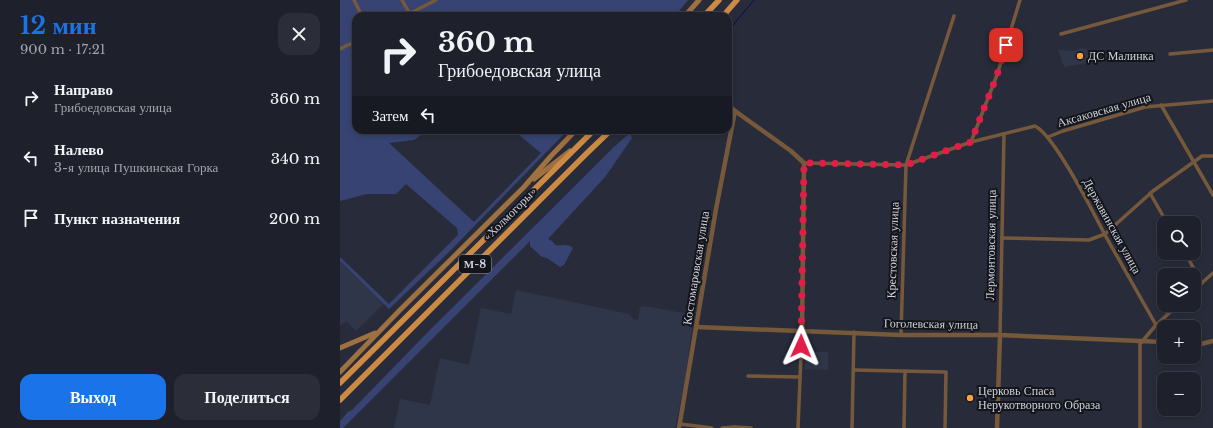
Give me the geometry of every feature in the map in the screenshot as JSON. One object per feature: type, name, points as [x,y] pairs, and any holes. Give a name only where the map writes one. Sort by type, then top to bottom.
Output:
[{"type":"highway","points":[[708,12],[719,0]]},
{"type":"highway","points":[[726,12],[737,0]]},
{"type":"highway","name":"«Холмогоры»","points":[[340,384],[590,134]]},
{"type":"highway","name":"«Холмогоры»","points":[[340,400],[607,134]]},
{"type":"main road","points":[[688,12],[699,0]]},
{"type":"main road","points":[[340,372],[524,187],[572,134]]},
{"type":"main road","points":[[524,187],[583,140]]},
{"type":"main road","points":[[340,348],[380,331]]},
{"type":"street","points":[[354,0],[360,12]]},
{"type":"street","points":[[402,0],[409,12]]},
{"type":"street","points":[[414,12],[436,0]]},
{"type":"street","points":[[971,142],[997,75],[1020,0]]},
{"type":"street","points":[[1061,34],[1186,0]]},
{"type":"street","name":"Крестовская улица","points":[[901,335],[906,165],[954,16]]},
{"type":"street","points":[[340,49],[352,42]]},
{"type":"street","points":[[1170,54],[1213,50]]},
{"type":"street","name":"Аксаковская улица","points":[[1048,137],[1063,131],[1145,108],[1161,105],[1213,102]]},
{"type":"street","points":[[1161,105],[1213,195]]},
{"type":"street","points":[[732,108],[791,150],[804,163],[906,165],[971,142],[1035,126],[1048,137]]},
{"type":"street","name":"Костомаровская улица","points":[[732,123],[735,111]]},
{"type":"street","name":"Костомаровская улица","points":[[680,426],[729,134]]},
{"type":"street","name":"Лермонтовская улица","points":[[997,428],[1004,134]]},
{"type":"street","name":"Державинская улица","points":[[1048,137],[1078,185],[1156,325]]},
{"type":"street","points":[[1002,238],[1089,240],[1105,234],[1150,193],[1202,156],[1213,156]]},
{"type":"street","points":[[798,428],[802,330],[804,163]]},
{"type":"street","points":[[1150,193],[1163,216]]},
{"type":"street","points":[[1189,260],[1202,283],[1213,273]]},
{"type":"street","points":[[1140,428],[1141,341],[1170,312]]},
{"type":"street","name":"Гоголевская улица","points":[[697,327],[901,335],[1000,335],[1157,342]]},
{"type":"street","points":[[852,428],[854,332]]},
{"type":"street","points":[[1201,344],[1213,341]]},
{"type":"street","points":[[854,370],[946,372],[945,428]]},
{"type":"street","points":[[904,428],[905,371]]},
{"type":"street","points":[[748,376],[800,377]]},
{"type":"street","points":[[680,426],[712,428]]},
{"type":"street","points":[[722,428],[751,428]]},
{"type":"shaded area","points":[[340,0],[688,0],[678,12],[352,12],[352,134],[422,134],[414,140],[389,143],[474,222],[541,153],[518,134],[564,134],[451,250],[389,309],[340,261],[340,257],[389,304],[458,235],[457,228],[406,184],[396,194],[367,194],[340,201]]},
{"type":"shaded area","points":[[1081,48],[1087,49],[1089,63],[1064,67],[1058,50],[1075,51]]},
{"type":"shaded area","points":[[630,134],[632,138],[605,177],[548,239],[555,245],[568,245],[573,248],[564,265],[560,267],[547,258],[542,257],[530,246],[530,241],[343,428],[340,428],[340,421],[348,412],[352,410],[429,331],[615,146]]},
{"type":"shaded area","points":[[340,261],[383,304],[356,331],[346,321],[340,326]]},
{"type":"shaded area","points":[[516,290],[629,314],[633,319],[638,320],[640,307],[644,306],[694,315],[684,386],[675,428],[394,428],[400,399],[430,405],[440,358],[469,365],[481,308],[511,314]]},
{"type":"shaded area","points":[[805,352],[828,352],[828,370],[805,369]]},
{"type":"waterway","points":[[732,26],[754,0]]},
{"type":"place","name":"ДС Малинка","points":[[1080,56]]},
{"type":"place","name":"Церковь Спаса Нерукотворного Образа","points":[[970,398]]},
{"type":"route","points":[[801,346],[804,163],[906,165],[971,142],[997,75],[1006,45]]}]
